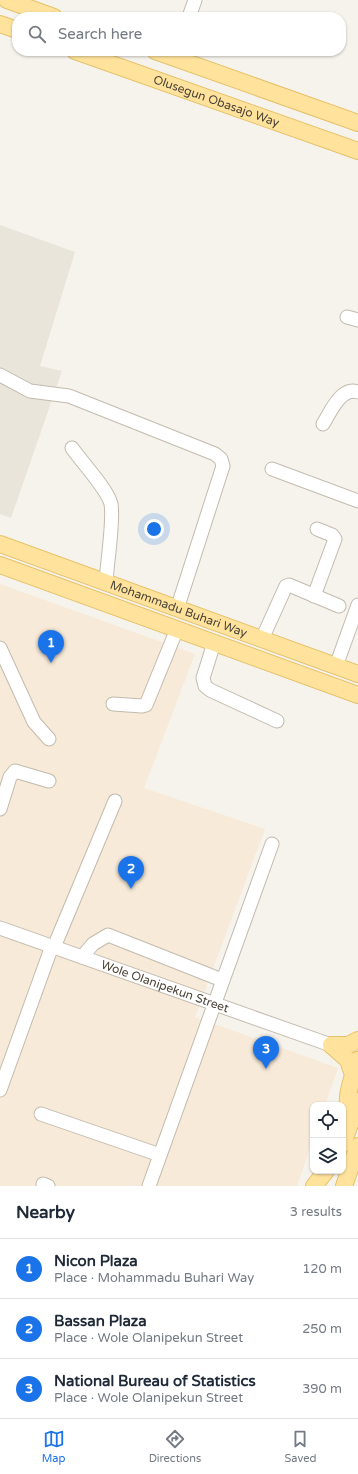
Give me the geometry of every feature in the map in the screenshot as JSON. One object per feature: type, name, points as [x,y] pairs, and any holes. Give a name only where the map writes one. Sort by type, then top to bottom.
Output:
[{"type":"main road","points":[[7,0],[40,12]]},
{"type":"main road","points":[[0,24],[12,28]]},
{"type":"main road","name":"Olusegun Obasajo Way","points":[[89,56],[358,151]]},
{"type":"main road","points":[[181,56],[358,123]]},
{"type":"main road","name":"Mohammadu Buhari Way","points":[[0,544],[358,674]]},
{"type":"main road","name":"Mohammadu Buhari Way","points":[[0,566],[358,695]]},
{"type":"main road","points":[[155,621],[170,606]]},
{"type":"main road","points":[[331,1045],[348,1045],[358,1040]]},
{"type":"main road","points":[[331,1045],[348,1060],[353,1075]]},
{"type":"main road","points":[[350,1124],[346,1109],[346,1098],[358,1060]]},
{"type":"main road","points":[[345,1138],[358,1101]]},
{"type":"main road","points":[[344,1186],[358,1146]]},
{"type":"main road","points":[[314,1186],[324,1174]]},
{"type":"main road","points":[[328,1186],[332,1174]]},
{"type":"street","points":[[191,12],[195,0]]},
{"type":"street","points":[[0,375],[30,391],[69,396],[215,454],[221,459],[224,466],[170,606]]},
{"type":"street","points":[[323,424],[338,400],[344,394],[354,391],[358,392]]},
{"type":"street","points":[[72,448],[107,495],[111,504],[106,582]]},
{"type":"street","points":[[272,469],[358,501]]},
{"type":"street","points":[[314,596],[335,539],[332,535],[317,529]]},
{"type":"street","points":[[262,639],[286,586],[289,585],[339,606]]},
{"type":"street","points":[[336,666],[358,605]]},
{"type":"street","points":[[112,704],[146,705],[177,630]]},
{"type":"street","points":[[214,643],[203,678],[205,686],[277,721]]},
{"type":"street","points":[[0,648],[34,722],[49,739]]},
{"type":"street","points":[[0,809],[10,777],[15,771],[50,781]]},
{"type":"street","points":[[0,1090],[53,947],[115,801]]},
{"type":"street","points":[[149,1186],[213,1004],[272,844]]},
{"type":"street","name":"Wole Olanipekun Street","points":[[0,928],[331,1045]]},
{"type":"street","points":[[82,957],[93,944],[108,935],[222,980]]},
{"type":"street","points":[[41,1114],[160,1155]]},
{"type":"shaded area","points":[[0,225],[75,252],[40,366],[62,371],[11,518],[0,514]]},
{"type":"shaded area","points":[[0,584],[195,654],[144,788],[265,829],[195,1017],[338,1068],[326,1102],[310,1102],[310,1149],[297,1186],[0,1186]]},
{"type":"place","name":"Nicon Plaza","points":[[51,663]]},
{"type":"place","name":"Bassan Plaza","points":[[131,889]]},
{"type":"place","name":"National Bureau of Statistics","points":[[266,1069]]}]
